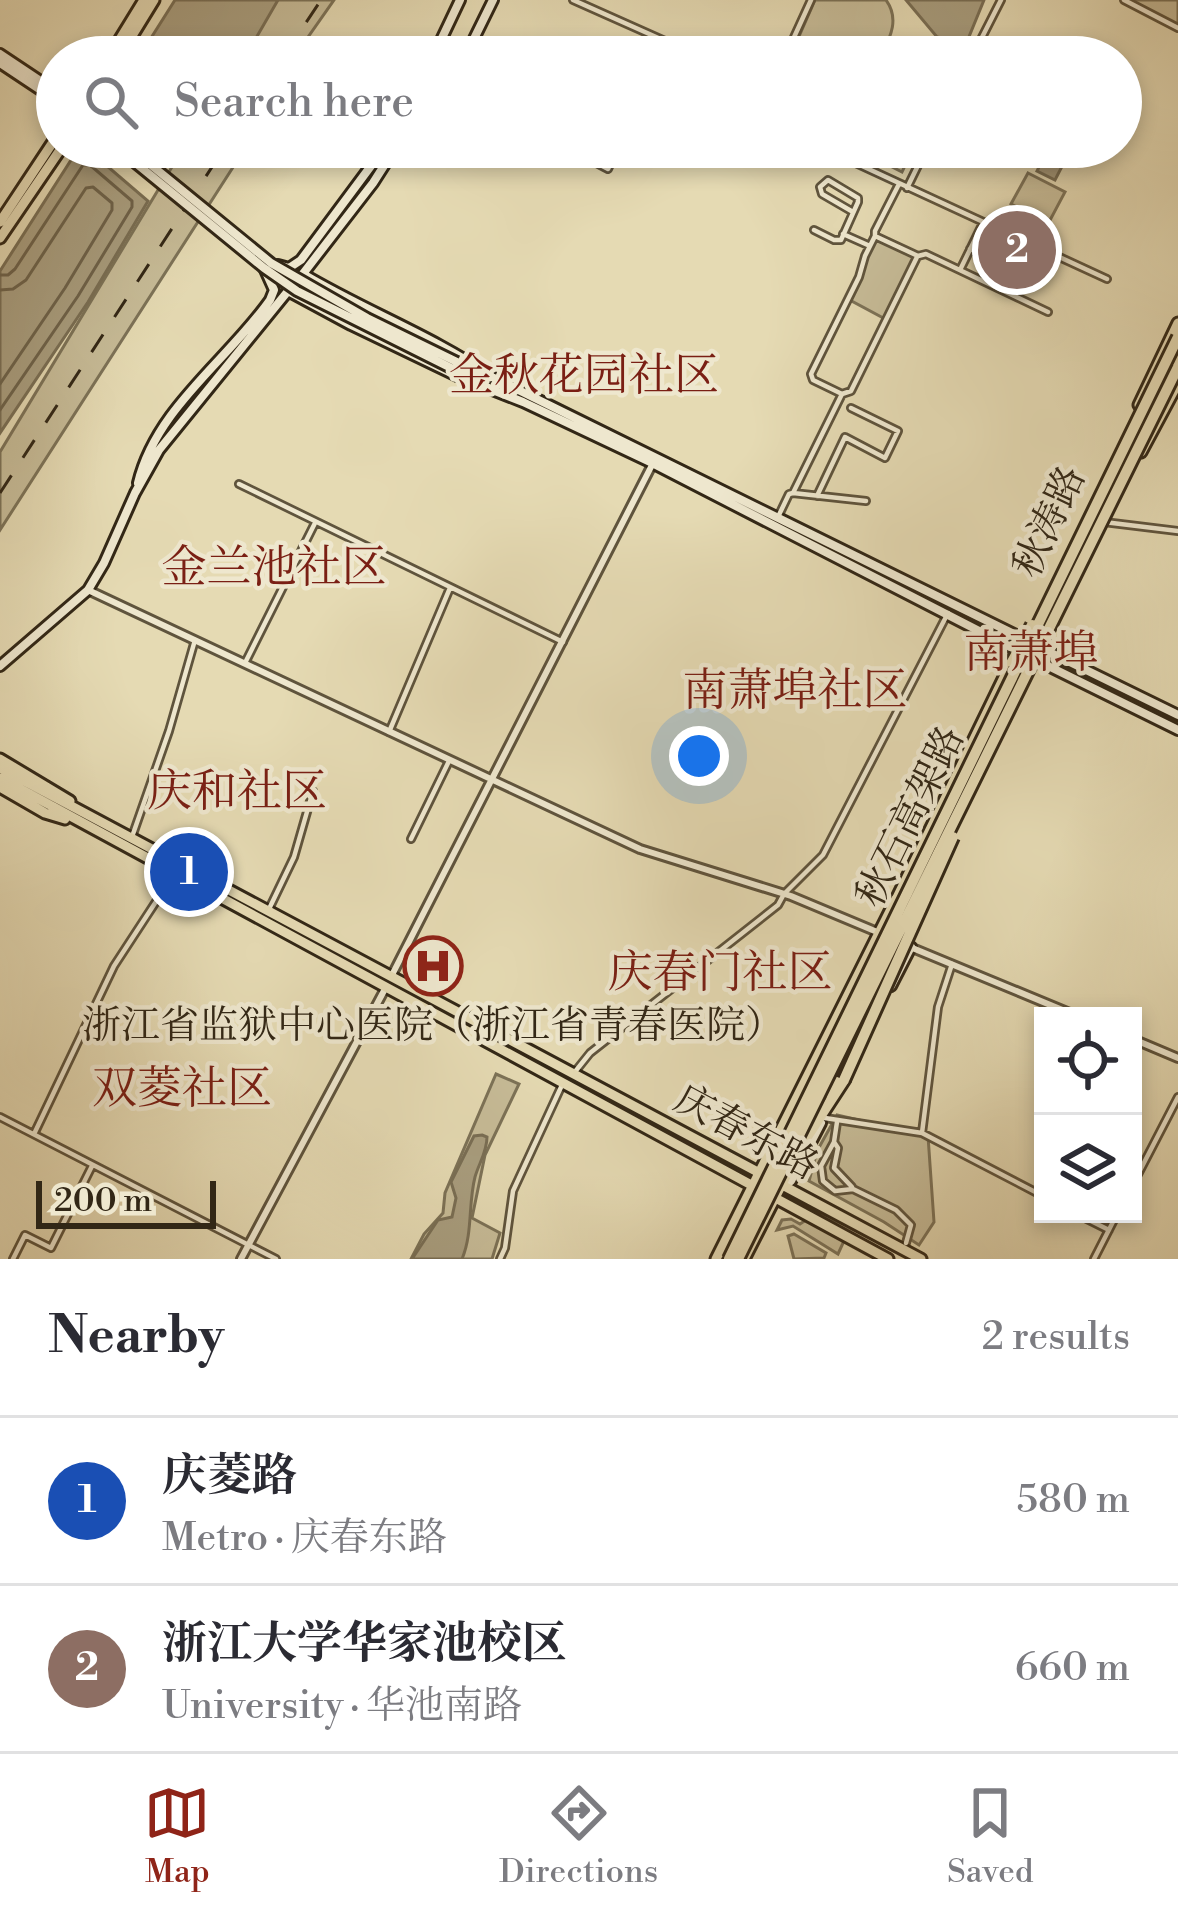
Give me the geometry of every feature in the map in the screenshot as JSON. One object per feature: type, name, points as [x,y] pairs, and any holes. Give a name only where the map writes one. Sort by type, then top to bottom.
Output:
[{"type":"highway","name":"秋石高架路","points":[[737,1259],[908,886],[1178,338]]},
{"type":"highway","name":"秋石高架路","points":[[737,1259],[1178,367]]},
{"type":"highway","points":[[893,904],[1019,648],[1072,554]]},
{"type":"highway","points":[[801,1146],[844,1080],[989,751]]},
{"type":"main road","points":[[122,36],[144,0]]},
{"type":"main road","points":[[132,36],[154,0]]},
{"type":"main road","points":[[443,36],[460,0]]},
{"type":"main road","points":[[475,36],[493,0]]},
{"type":"main road","points":[[0,58],[36,79]]},
{"type":"main road","points":[[0,58],[36,85]]},
{"type":"main road","points":[[0,222],[36,168]]},
{"type":"main road","points":[[0,238],[48,168]]},
{"type":"main road","points":[[143,168],[268,266],[289,268],[301,260],[369,168]]},
{"type":"main road","points":[[154,168],[297,291],[523,402]]},
{"type":"main road","points":[[0,666],[88,590],[159,450],[383,168]]},
{"type":"main road","points":[[135,493],[142,464],[169,419],[270,300],[274,290],[268,266]]},
{"type":"main road","points":[[303,274],[461,356],[492,377],[1178,730]]},
{"type":"main road","points":[[288,291],[457,376],[777,518],[1178,715]]},
{"type":"main road","name":"秋涛路","points":[[716,1259],[1022,653],[1178,323]]},
{"type":"main road","points":[[456,366],[492,377]]},
{"type":"main road","name":"秋涛路","points":[[737,1259],[907,945],[930,879],[1104,522],[1178,383]]},
{"type":"main road","name":"庆春东路","points":[[0,759],[99,821]]},
{"type":"main road","points":[[0,768],[56,804]]},
{"type":"main road","points":[[0,783],[56,804]]},
{"type":"main road","name":"庆春东路","points":[[0,783],[45,813],[86,825]]},
{"type":"main road","name":"庆春东路","points":[[56,804],[99,821],[268,910],[562,1083],[888,1259]]},
{"type":"main road","name":"庆春东路","points":[[56,804],[174,874],[574,1073],[921,1259]]},
{"type":"main road","points":[[781,1185],[790,1181],[824,1117],[907,945]]},
{"type":"street","points":[[573,0],[653,36]]},
{"type":"street","points":[[795,36],[811,0]]},
{"type":"street","points":[[982,36],[1000,0]]},
{"type":"street","points":[[1124,0],[1178,28]]},
{"type":"street","points":[[864,168],[1106,279]]},
{"type":"street","points":[[907,188],[917,168]]},
{"type":"street","points":[[814,230],[838,241],[854,212],[858,198],[828,180],[822,194],[854,212]]},
{"type":"street","points":[[898,184],[811,374],[813,380],[842,394],[851,391],[918,256]]},
{"type":"street","points":[[960,270],[982,223]]},
{"type":"street","points":[[843,234],[870,247]]},
{"type":"street","points":[[875,236],[918,256],[926,254],[1048,312]]},
{"type":"street","points":[[1004,291],[1027,243]]},
{"type":"street","points":[[970,249],[1014,268]]},
{"type":"street","points":[[777,518],[842,394]]},
{"type":"street","points":[[817,496],[845,437],[885,458],[898,431],[851,407]]},
{"type":"street","points":[[241,1259],[493,781],[654,460]]},
{"type":"street","points":[[239,484],[563,642]]},
{"type":"street","points":[[793,493],[866,501]]},
{"type":"street","points":[[245,663],[316,521]]},
{"type":"street","points":[[1104,522],[1178,531]]},
{"type":"street","points":[[389,732],[451,588]]},
{"type":"street","points":[[88,590],[640,849],[784,894],[1055,1007]]},
{"type":"street","points":[[574,1073],[590,1053],[778,905],[823,855],[948,613]]},
{"type":"street","points":[[131,837],[195,640]]},
{"type":"street","points":[[412,838],[449,761]]},
{"type":"street","points":[[268,910],[294,857],[314,791]]},
{"type":"street","points":[[34,1135],[114,966],[174,874]]},
{"type":"street","points":[[922,1133],[938,1007],[952,964]]},
{"type":"street","points":[[1142,1043],[1178,1058]]},
{"type":"street","points":[[500,1259],[513,1191],[562,1083]]},
{"type":"street","points":[[1142,1167],[1178,1097]]},
{"type":"street","points":[[824,1117],[922,1133],[1034,1191]]},
{"type":"street","points":[[0,1118],[276,1259]]},
{"type":"street","points":[[837,1119],[834,1142],[822,1161],[823,1181],[835,1191],[853,1189]]},
{"type":"street","points":[[834,1142],[838,1154],[834,1168],[853,1189],[894,1209],[911,1225],[906,1244]]},
{"type":"street","points":[[13,1259],[25,1235],[51,1248],[92,1166]]},
{"type":"street","points":[[894,1209],[899,1198]]},
{"type":"street","points":[[1095,1223],[1109,1230]]},
{"type":"street","points":[[1094,1259],[1112,1223]]},
{"type":"shaded area","points":[[271,0],[334,0],[309,36],[250,36]]},
{"type":"shaded area","points":[[815,0],[886,0],[890,7],[890,36],[799,36]]},
{"type":"shaded area","points":[[1125,0],[1178,0],[1178,28]]},
{"type":"shaded area","points":[[171,168],[233,168],[0,530],[0,452]]},
{"type":"shaded area","points":[[1028,173],[1065,192],[1048,224],[1011,204]]},
{"type":"shaded area","points":[[875,236],[918,256],[887,320],[848,299]]},
{"type":"shaded area","points":[[496,1074],[519,1084],[485,1155],[472,1218],[500,1233],[492,1259],[411,1259],[424,1234],[443,1213],[445,1193]]},
{"type":"shaded area","points":[[837,1115],[928,1136],[934,1222],[919,1245],[809,1181],[817,1151]]},
{"type":"shaded area","points":[[782,1220],[800,1224],[806,1220],[844,1241],[838,1254],[793,1226],[777,1230]]},
{"type":"shaded area","points":[[794,1234],[826,1253],[824,1258],[794,1259],[788,1236]]},
{"type":"water","points":[[175,0],[278,0],[257,36],[152,36]]},
{"type":"water","points":[[906,0],[984,0],[969,36],[936,36]]},
{"type":"water","points":[[66,168],[109,168],[148,201],[88,302],[0,433],[0,271]]},
{"type":"water","points":[[1038,168],[1061,168],[1055,180]]},
{"type":"water","points":[[482,1135],[487,1142],[475,1177],[462,1259],[412,1259],[438,1220],[452,1217],[456,1198],[451,1182],[474,1136]]},
{"type":"railway","points":[[297,36],[321,0]]},
{"type":"railway","points":[[0,493],[211,168]]},
{"type":"place","name":"浙江大学华家池校区","points":[[1017,250]]},
{"type":"place","name":"庆菱路","points":[[189,872]]},
{"type":"place","name":"浙江省监狱中心医院（浙江省青春医院）","points":[[433,966]]},
{"type":"district","name":"金秋花园社区","points":[[584,376]]},
{"type":"district","name":"金兰池社区","points":[[274,568]]},
{"type":"district","name":"南萧埠","points":[[1031,653]]},
{"type":"district","name":"南萧埠社区","points":[[795,691]]},
{"type":"district","name":"庆和社区","points":[[237,792]]},
{"type":"district","name":"庆春门社区","points":[[720,973]]},
{"type":"district","name":"双菱社区","points":[[182,1089]]}]
